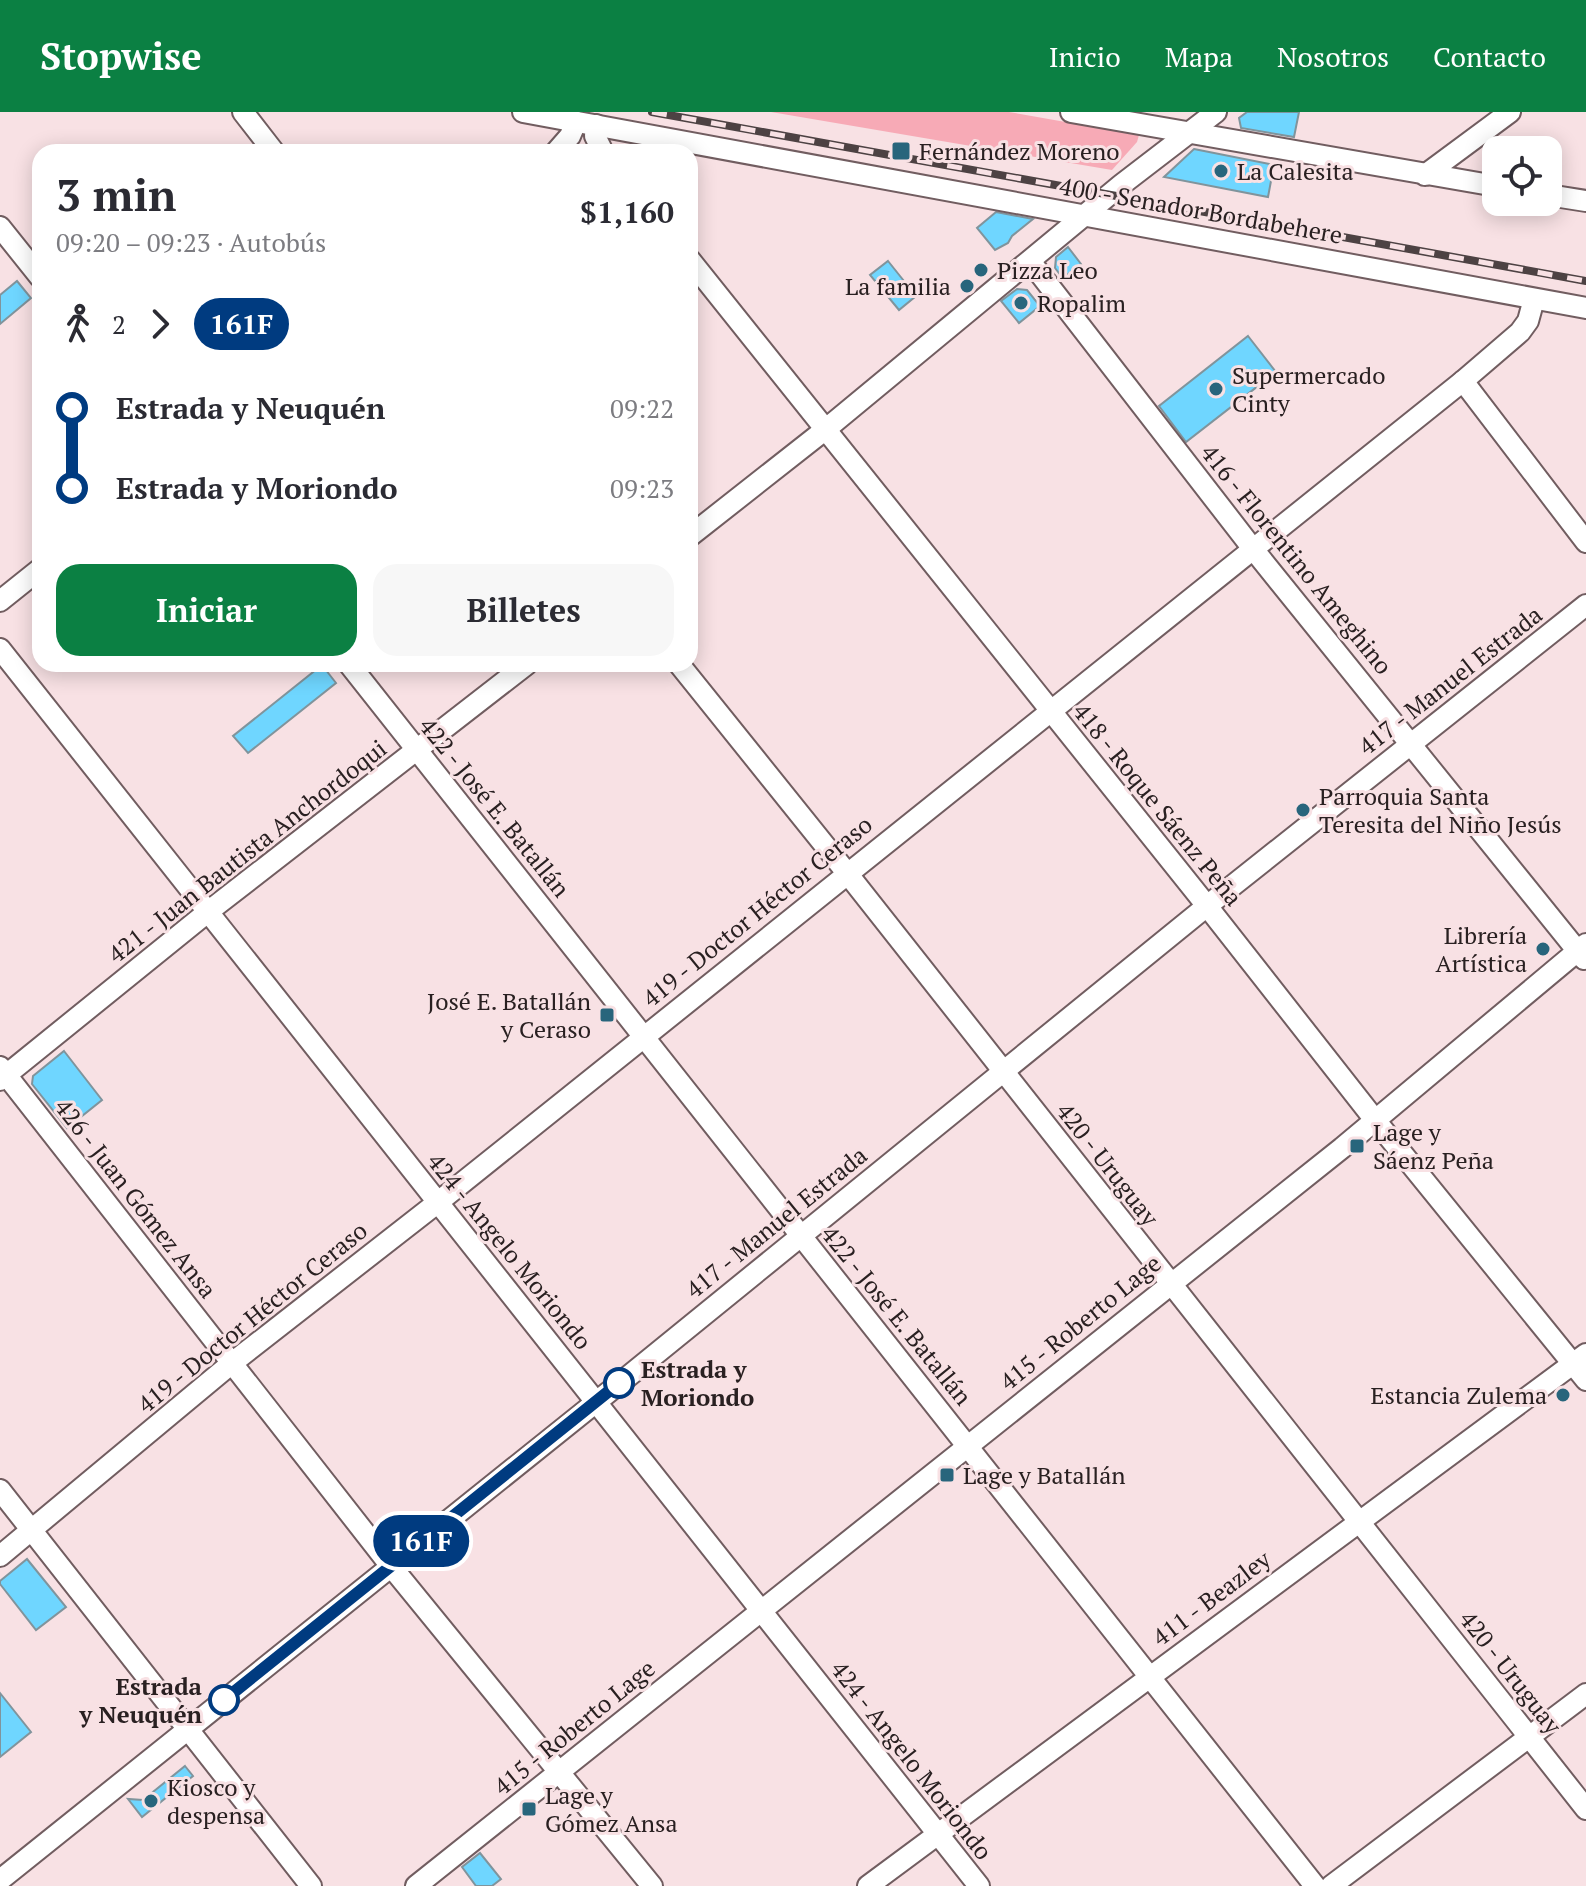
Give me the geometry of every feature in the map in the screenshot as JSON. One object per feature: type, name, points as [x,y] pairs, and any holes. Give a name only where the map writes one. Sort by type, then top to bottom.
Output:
[{"type":"street","points":[[243,112],[268,144]]},
{"type":"street","name":"400 - Senador Bordabehere","points":[[523,112],[1586,308]]},
{"type":"street","points":[[1071,112],[1202,120],[1425,175],[1482,184]]},
{"type":"street","points":[[1425,175],[1510,112]]},
{"type":"street","points":[[698,530],[826,429],[1202,120]]},
{"type":"street","points":[[563,144],[576,122]]},
{"type":"street","points":[[596,125],[595,136],[599,144]]},
{"type":"street","points":[[1562,197],[1586,201]]},
{"type":"street","points":[[0,227],[32,267]]},
{"type":"street","name":"416 - Florentino Ameghino","points":[[1030,261],[1253,549],[1583,952]]},
{"type":"street","name":"418 - Roque Sáenz Peña","points":[[698,270],[1375,1120],[1579,1359],[1586,1380]]},
{"type":"street","name":"419 - Doctor Héctor Ceraso","points":[[0,1556],[232,1363],[437,1203],[1463,381],[1520,332],[1528,321],[1534,299]]},
{"type":"street","points":[[1463,381],[1586,542]]},
{"type":"street","points":[[0,601],[32,575]]},
{"type":"street","name":"417 - Manuel Estrada","points":[[0,1880],[1207,906],[1586,605]]},
{"type":"street","name":"424 - Angelo Moriondo","points":[[0,649],[979,1886]]},
{"type":"street","name":"422 - José E. Batallán","points":[[355,672],[1315,1886]]},
{"type":"street","name":"421 - Juan Bautista Anchordoqui","points":[[2,1074],[517,672]]},
{"type":"street","name":"420 - Uruguay","points":[[685,672],[1586,1809]]},
{"type":"street","name":"415 - Roberto Lage","points":[[416,1886],[1583,952]]},
{"type":"street","name":"426 - Juan Gómez Ansa","points":[[2,1074],[390,1565],[652,1886]]},
{"type":"street","name":"411 - Beazley","points":[[868,1886],[1579,1359]]},
{"type":"street","points":[[0,1490],[311,1886]]},
{"type":"street","points":[[1331,1886],[1586,1694]]},
{"type":"shaded area","points":[[771,112],[1009,112],[1139,135],[1137,142],[1112,170]]},
{"type":"building","points":[[1247,112],[1299,112],[1294,137],[1241,128],[1239,118]]},
{"type":"building","name":"La Calesita","points":[[1194,149],[1274,165],[1268,197],[1164,177]]},
{"type":"building","points":[[996,212],[1033,219],[1008,243],[995,250],[977,228]]},
{"type":"building","points":[[1068,247],[1081,264],[1063,278],[1055,268],[1056,257]]},
{"type":"building","points":[[888,261],[916,296],[899,310],[870,275]]},
{"type":"building","points":[[17,281],[31,298],[0,324],[0,295]]},
{"type":"building","points":[[1017,289],[1027,290],[1040,306],[1019,323],[1001,301]]},
{"type":"building","name":"Supermercado Cinty","points":[[1248,336],[1276,372],[1186,442],[1159,406]]},
{"type":"building","points":[[313,672],[327,672],[336,683],[248,753],[233,736]]},
{"type":"building","points":[[64,1051],[102,1100],[67,1128],[32,1084],[33,1076]]},
{"type":"building","points":[[27,1559],[66,1607],[36,1630],[0,1584]]},
{"type":"building","points":[[0,1693],[31,1732],[0,1757]]},
{"type":"building","points":[[185,1766],[193,1776],[142,1817],[128,1799],[143,1800]]},
{"type":"building","points":[[480,1853],[501,1879],[492,1886],[476,1886],[462,1867]]},
{"type":"railway","points":[[652,112],[1586,281]]},
{"type":"bus line","name":"161F","points":[[224,1700],[619,1383]]},
{"type":"place","name":"Fernández Moreno","points":[[901,151]]},
{"type":"place","name":"La Calesita","points":[[1221,171]]},
{"type":"place","name":"Pizza Leo","points":[[981,270]]},
{"type":"place","name":"La familia","points":[[967,286]]},
{"type":"place","name":"Ropalim","points":[[1021,303]]},
{"type":"place","name":"Supermercado Cinty","points":[[1216,389]]},
{"type":"place","name":"Parroquia Santa Teresita del Niño Jesús","points":[[1303,810]]},
{"type":"place","name":"Librería Artística","points":[[1543,949]]},
{"type":"place","name":"José E. Batallán y Ceraso","points":[[607,1015]]},
{"type":"place","name":"Lage y Sáenz Peña","points":[[1357,1146]]},
{"type":"place","name":"Estrada y Moriondo","points":[[619,1383]]},
{"type":"place","name":"Estancia Zulema","points":[[1563,1395]]},
{"type":"place","name":"Lage y Batallán","points":[[947,1475]]},
{"type":"place","name":"Estrada y Neuquén","points":[[224,1700]]},
{"type":"place","name":"Kiosco y despensa","points":[[151,1801]]},
{"type":"place","name":"Lage y Gómez Ansa","points":[[529,1809]]}]
